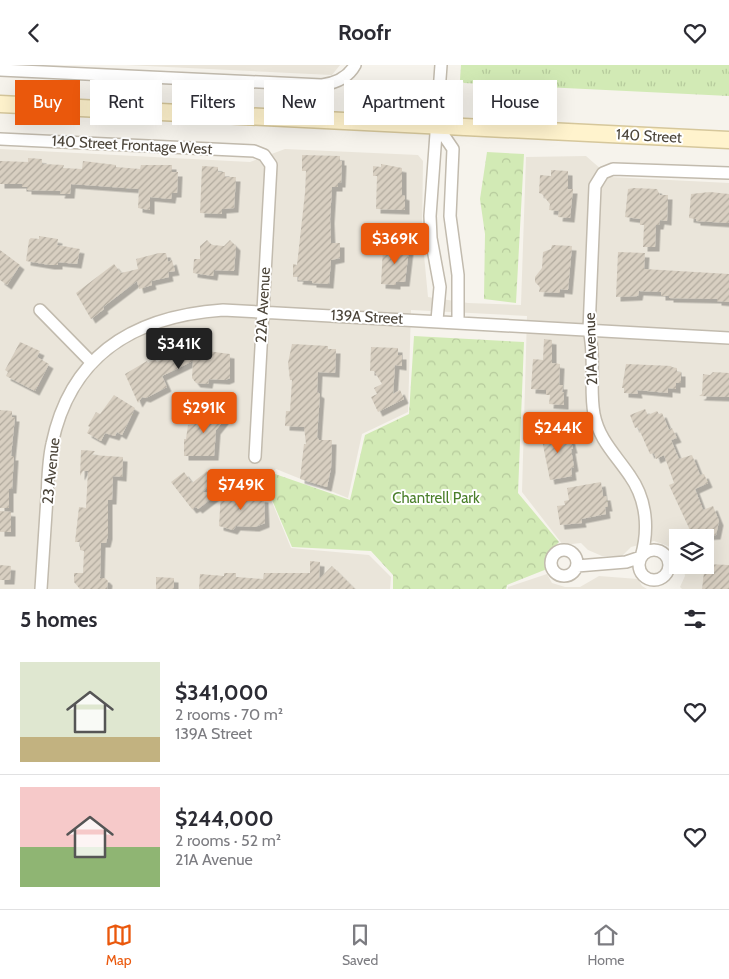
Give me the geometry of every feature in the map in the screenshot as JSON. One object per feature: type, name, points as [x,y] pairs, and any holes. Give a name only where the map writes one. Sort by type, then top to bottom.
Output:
[{"type":"main road","name":"140 Street","points":[[0,104],[729,140]]},
{"type":"street","points":[[0,70],[322,85],[334,83],[346,77],[355,65]]},
{"type":"street","points":[[437,321],[440,287],[431,238],[430,216],[434,150],[438,127],[441,65]]},
{"type":"street","points":[[438,127],[452,149],[450,216],[458,275],[458,321]]},
{"type":"street","name":"140 Street Frontage West","points":[[0,139],[254,151],[264,155]]},
{"type":"street","name":"22A Avenue","points":[[255,457],[271,165],[264,155]]},
{"type":"street","name":"21A Avenue","points":[[577,566],[626,563],[641,557],[646,541],[644,509],[630,477],[607,448],[599,431],[594,413],[593,348],[589,330],[595,186],[603,173],[613,169],[729,173]]},
{"type":"street","points":[[430,216],[450,216]]},
{"type":"street","points":[[40,310],[92,363]]},
{"type":"street","name":"139A Street","points":[[92,363],[123,337],[160,320],[200,312],[263,312],[458,321],[729,338]]},
{"type":"street","name":"23 Avenue","points":[[41,589],[51,447],[71,391],[92,363]]},
{"type":"shaded area","points":[[126,65],[340,65],[332,75]]},
{"type":"shaded area","points":[[0,149],[250,162],[285,149],[418,155],[423,161],[422,234],[428,297],[468,303],[521,305],[526,157],[586,156],[610,177],[729,183],[729,589],[682,589],[680,587],[685,574],[714,574],[714,529],[669,529],[669,547],[654,541],[631,547],[622,556],[602,556],[588,550],[581,543],[563,545],[522,492],[527,316],[411,310],[408,412],[362,434],[348,498],[276,469],[263,480],[291,548],[369,555],[391,577],[390,589],[0,589]]},
{"type":"shaded area","points":[[547,574],[552,583],[565,587],[580,587],[599,576],[638,579],[642,586],[647,589],[508,589],[508,587]]},
{"type":"green space","points":[[461,65],[729,65],[729,96],[557,88],[557,80],[473,80],[473,83],[464,83],[463,80],[460,80]]},
{"type":"green space","points":[[487,152],[524,154],[516,303],[484,299],[485,234],[480,199]]},
{"type":"green space","name":"Chantrell Park","points":[[414,336],[524,342],[518,493],[559,542],[548,554],[547,569],[507,585],[506,589],[393,589],[393,575],[371,551],[292,547],[264,481],[275,474],[350,500],[365,435],[409,414]]},
{"type":"building","points":[[302,155],[340,156],[340,161],[342,161],[341,183],[338,183],[338,187],[332,187],[330,219],[331,243],[340,243],[340,258],[331,260],[329,284],[312,283],[312,281],[298,280],[299,277],[293,277],[293,264],[297,265],[305,193],[306,171],[302,171]]},
{"type":"building","points":[[28,158],[42,159],[42,164],[64,165],[63,168],[82,169],[83,161],[140,169],[141,165],[172,165],[172,172],[178,172],[177,193],[172,193],[171,199],[150,197],[150,210],[138,208],[139,189],[71,184],[70,194],[60,194],[61,191],[27,190],[27,187],[22,187],[22,184],[0,184],[0,161],[28,162]]},
{"type":"building","points":[[381,164],[402,168],[402,195],[405,196],[405,210],[376,209],[377,176],[373,176],[373,166],[381,167]]},
{"type":"building","points":[[202,166],[218,167],[218,172],[225,172],[225,177],[236,177],[234,208],[222,209],[222,214],[200,213]]},
{"type":"building","points":[[551,170],[568,171],[568,189],[573,189],[570,218],[558,217],[559,211],[549,210],[550,204],[539,193],[540,175],[551,176]]},
{"type":"building","points":[[628,189],[657,189],[660,195],[668,195],[667,221],[660,220],[659,225],[656,225],[655,247],[643,247],[644,225],[640,225],[640,219],[625,217]]},
{"type":"building","points":[[710,192],[729,194],[729,223],[696,221],[696,219],[689,218],[691,194]]},
{"type":"building","points":[[39,236],[58,239],[57,245],[80,249],[77,264],[58,262],[58,265],[50,265],[26,261],[29,240],[31,238],[39,239]]},
{"type":"building","points":[[207,240],[212,245],[224,246],[230,240],[236,246],[234,271],[214,270],[213,276],[193,273],[194,259],[200,259],[200,246]]},
{"type":"building","points":[[552,245],[572,246],[568,290],[560,289],[560,293],[539,292],[540,287],[535,282],[535,277],[542,268],[543,252],[551,249]]},
{"type":"building","points":[[393,246],[406,246],[409,249],[405,282],[396,282],[396,285],[381,284],[383,248],[393,248]]},
{"type":"building","points":[[0,250],[20,265],[7,285],[0,280]]},
{"type":"building","points":[[618,252],[645,253],[644,269],[729,274],[729,302],[717,301],[717,299],[669,298],[669,296],[661,296],[661,292],[639,291],[638,296],[616,297]]},
{"type":"building","points":[[166,253],[168,262],[172,260],[175,271],[168,272],[169,277],[151,281],[152,285],[139,289],[137,281],[103,307],[104,309],[91,319],[76,293],[114,264],[121,273],[138,269],[136,259]]},
{"type":"building","points":[[544,339],[552,340],[552,363],[560,364],[559,385],[563,385],[564,405],[549,404],[550,395],[546,395],[546,390],[531,389],[533,359],[543,360]]},
{"type":"building","points":[[191,341],[199,350],[230,354],[230,378],[225,380],[209,379],[208,384],[196,383],[192,378],[193,361],[162,376],[167,387],[146,398],[142,397],[138,403],[125,374],[147,361],[148,363],[155,359],[157,362],[168,356],[169,360]]},
{"type":"building","points":[[20,342],[40,351],[37,357],[49,364],[35,391],[6,376],[8,372],[5,370]]},
{"type":"building","points":[[292,344],[328,346],[328,349],[336,349],[335,373],[318,372],[317,392],[320,394],[317,437],[319,440],[332,440],[331,468],[327,487],[300,479],[304,444],[306,444],[304,427],[285,426],[286,411],[290,411],[292,380],[290,380],[288,363]]},
{"type":"building","points":[[371,347],[398,348],[398,355],[402,355],[402,366],[395,365],[393,394],[400,390],[404,399],[378,412],[371,397],[377,394],[374,388],[382,384],[374,371],[370,371]]},
{"type":"building","points":[[626,364],[672,366],[677,368],[677,372],[681,372],[681,383],[676,383],[676,389],[668,388],[668,393],[637,390],[638,394],[624,393],[624,388],[622,388]]},
{"type":"building","points":[[713,372],[729,373],[729,397],[699,396],[702,394],[703,374],[710,375]]},
{"type":"building","points":[[114,395],[135,408],[122,435],[117,432],[115,436],[105,433],[101,441],[87,433],[90,427],[88,426],[96,412],[100,414]]},
{"type":"building","points":[[216,403],[228,415],[216,430],[214,456],[184,456],[184,439],[186,439],[188,425],[197,423]]},
{"type":"building","points":[[645,409],[648,415],[657,411],[659,414],[662,413],[669,430],[672,428],[677,438],[671,440],[679,459],[692,455],[700,475],[704,474],[708,483],[695,489],[703,510],[713,506],[719,521],[716,535],[714,535],[714,529],[689,529],[669,485],[674,483],[664,455],[656,459],[654,453],[650,454],[638,427],[635,428],[630,415]]},
{"type":"building","points":[[0,410],[12,411],[12,417],[15,417],[11,456],[14,456],[12,489],[9,489],[9,508],[0,508]]},
{"type":"building","points":[[568,430],[573,449],[571,449],[574,467],[571,468],[572,476],[550,480],[541,435]]},
{"type":"building","points":[[81,450],[95,451],[92,455],[123,457],[122,477],[113,476],[112,500],[108,500],[108,535],[106,543],[101,543],[100,578],[105,578],[108,581],[107,589],[80,589],[74,582],[74,573],[83,573],[84,551],[80,550],[80,542],[75,542],[79,507],[86,508],[88,471],[83,471],[80,476]]},
{"type":"building","points":[[207,471],[215,482],[202,492],[219,493],[198,509],[196,507],[192,509],[171,482],[184,472],[192,483]]},
{"type":"building","points":[[601,482],[603,496],[606,496],[608,507],[605,507],[606,514],[581,519],[582,523],[560,525],[557,506],[565,505],[564,501],[569,500],[567,488]]},
{"type":"building","points":[[221,493],[264,498],[265,523],[255,527],[236,526],[233,530],[219,526]]},
{"type":"building","points":[[0,511],[11,512],[11,532],[0,532]]},
{"type":"building","points":[[310,561],[320,562],[319,579],[332,566],[355,589],[199,589],[200,574],[224,576],[224,573],[236,573],[236,577],[263,579],[264,573],[310,573]]},
{"type":"building","points":[[714,564],[729,565],[729,589],[702,589],[704,574],[714,574]]},
{"type":"building","points":[[0,565],[11,566],[10,580],[0,580]]},
{"type":"building","points":[[156,577],[174,578],[174,589],[156,589]]}]
